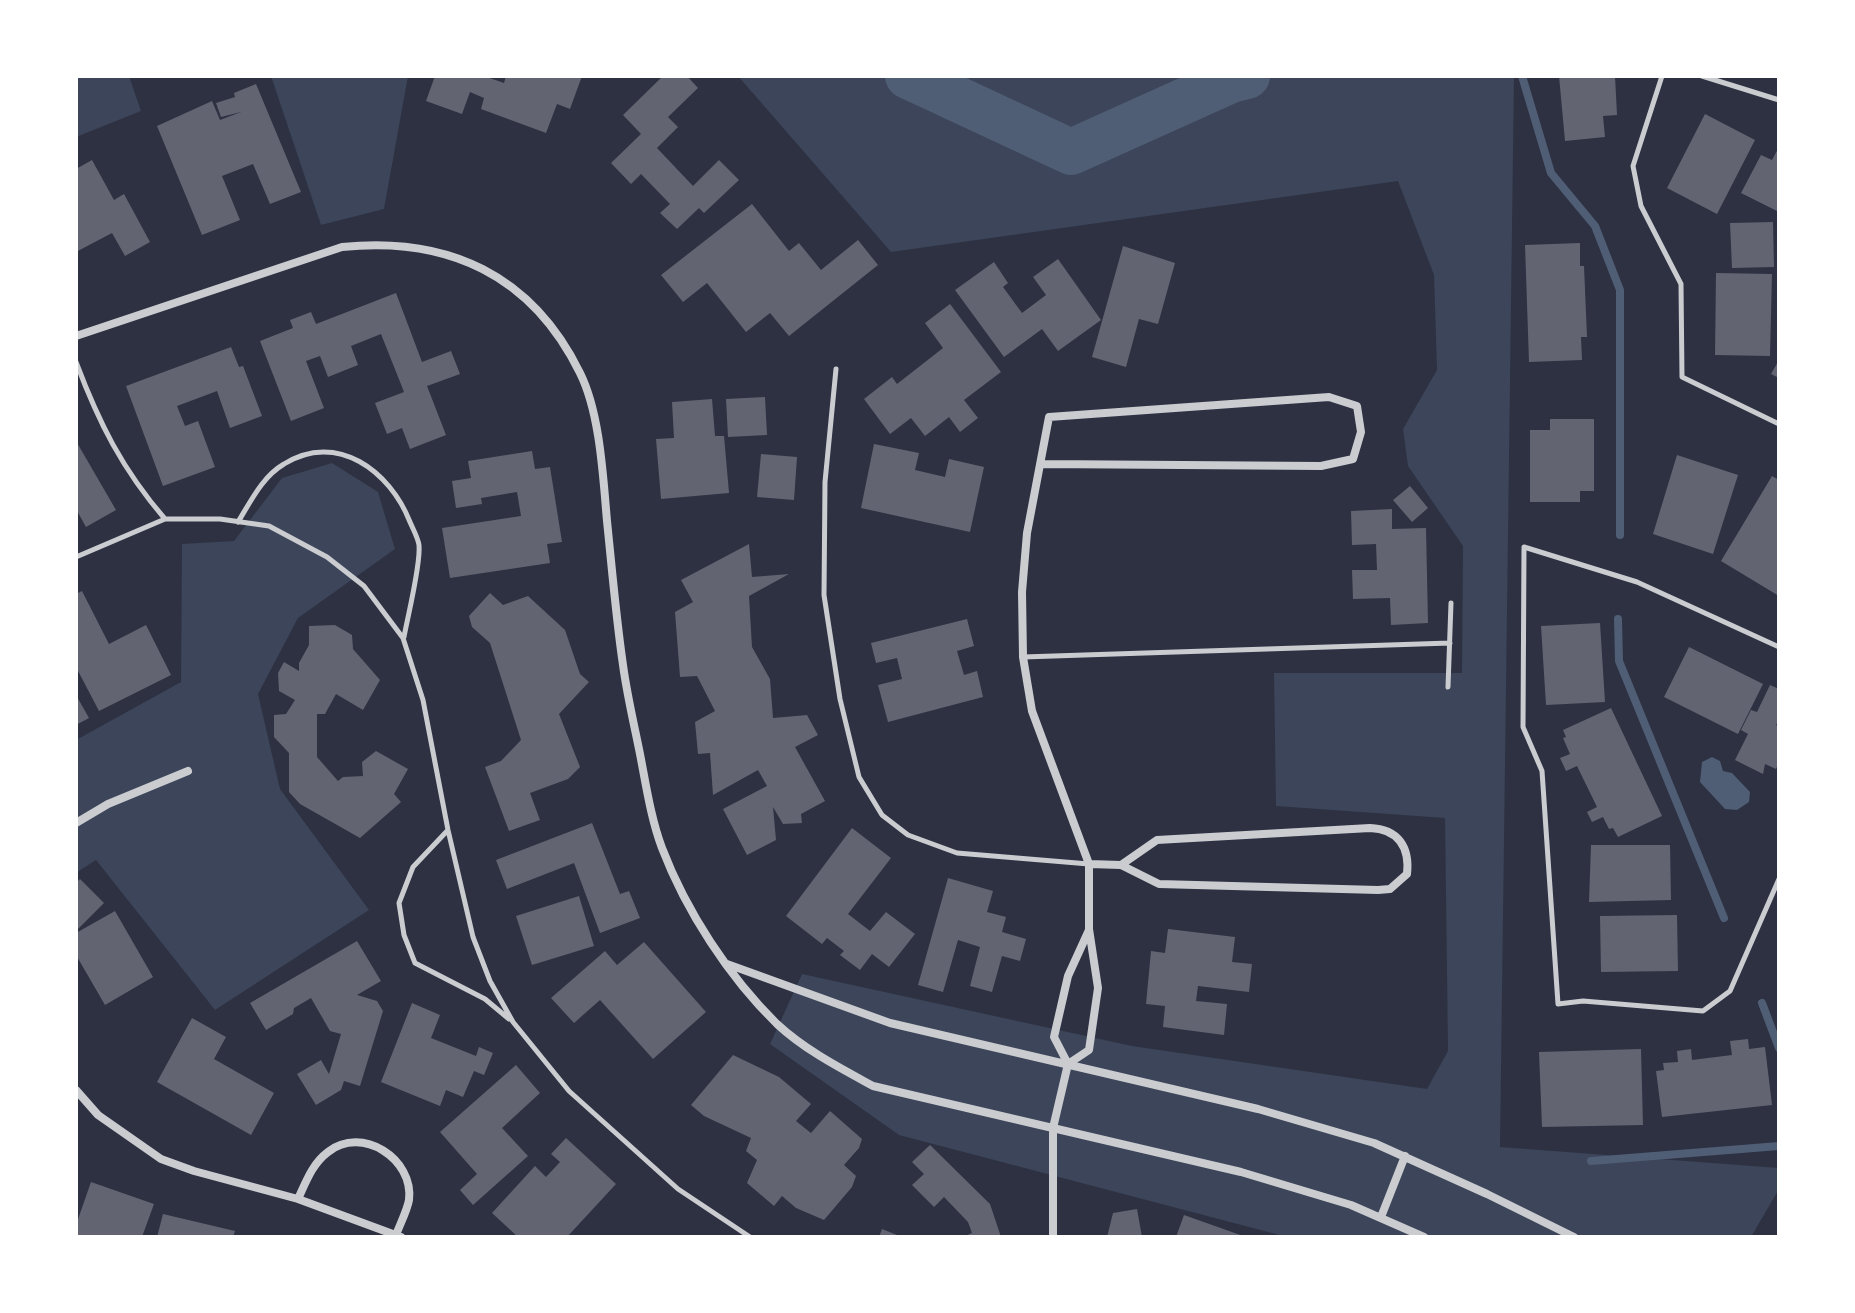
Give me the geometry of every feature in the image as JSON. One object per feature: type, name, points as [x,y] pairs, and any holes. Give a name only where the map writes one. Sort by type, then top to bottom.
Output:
[{"type":"street","points":[[76,336],[342,247],[381,243],[442,252],[476,264],[519,292],[553,328],[581,375],[596,427],[623,665],[660,845],[679,889],[726,964],[777,1024],[822,1059],[873,1086],[1241,1172],[1351,1205],[1424,1237]]},
{"type":"street","points":[[1042,464],[1321,466],[1353,459],[1361,432],[1357,406],[1329,397],[1049,417],[1027,533],[1022,592],[1023,657],[1032,711],[1089,864],[1089,929],[1098,988],[1089,1050],[1068,1064]]},
{"type":"street","points":[[78,819],[188,771]]},
{"type":"street","points":[[1089,864],[1121,865],[1159,884],[1378,890],[1390,889],[1407,874],[1409,857],[1399,839],[1385,828],[1370,828],[1157,840],[1121,865]]},
{"type":"street","points":[[1053,1237],[1053,1128],[1068,1064],[1054,1037],[1068,976],[1089,929]]},
{"type":"street","points":[[726,964],[890,1023],[1258,1109],[1374,1143],[1574,1237]]},
{"type":"street","points":[[76,1090],[98,1115],[161,1159],[298,1199],[399,1236],[409,1200],[408,1182],[395,1159],[375,1144],[350,1142],[330,1150],[315,1164],[298,1199]]},
{"type":"street","points":[[1381,1217],[1405,1156]]},
{"type":"lane","points":[[1662,76],[1633,166],[1641,206],[1681,284],[1682,377],[1779,424]]},
{"type":"lane","points":[[1702,76],[1779,100]]},
{"type":"lane","points":[[76,362],[112,446],[165,519]]},
{"type":"lane","points":[[836,369],[825,482],[824,595],[840,699],[859,777],[882,815],[908,835],[957,853],[1089,864]]},
{"type":"lane","points":[[238,522],[268,476],[304,454],[332,452],[362,461],[388,481],[405,509],[419,545],[403,638]]},
{"type":"lane","points":[[76,557],[165,519],[220,519],[269,526],[327,557],[364,586],[403,638],[423,700],[473,937],[490,981],[513,1022],[569,1091],[678,1189],[750,1237]]},
{"type":"lane","points":[[1779,647],[1637,582],[1524,547],[1523,727],[1542,771],[1558,1004],[1583,1001],[1703,1011],[1730,991],[1779,879]]},
{"type":"lane","points":[[1448,687],[1451,603]]},
{"type":"lane","points":[[1023,657],[1450,643]]},
{"type":"lane","points":[[448,830],[413,867],[399,903],[404,935],[415,963],[485,999],[513,1022]]},
{"type":"shaded area","points":[[76,76],[129,76],[141,111],[76,137]]},
{"type":"shaded area","points":[[271,76],[408,76],[384,209],[321,225]]},
{"type":"shaded area","points":[[738,76],[1514,76],[1500,1147],[1779,1168],[1779,1189],[1751,1237],[1287,1237],[899,1135],[770,1044],[802,974],[1132,1046],[1427,1089],[1448,1051],[1445,818],[1276,806],[1274,673],[1462,673],[1463,546],[1408,466],[1403,429],[1437,370],[1434,275],[1398,181],[891,252]]},
{"type":"shaded area","points":[[332,463],[378,492],[395,549],[298,618],[258,694],[280,789],[369,910],[215,1010],[96,860],[76,873],[76,740],[181,682],[182,544],[234,541],[282,478]]},
{"type":"shaded area","points":[[1712,757],[1720,761],[1723,771],[1732,773],[1750,792],[1749,802],[1737,810],[1725,809],[1700,782],[1702,762]]},
{"type":"building","points":[[435,76],[484,76],[504,83],[506,76],[582,76],[570,109],[557,104],[546,133],[481,109],[484,98],[470,92],[462,114],[426,101]]},
{"type":"building","points":[[663,76],[687,76],[698,88],[668,117],[678,127],[657,148],[693,186],[719,160],[739,180],[704,213],[699,208],[677,229],[660,213],[670,204],[641,174],[631,184],[611,163],[641,134],[623,115]]},
{"type":"building","points":[[1559,76],[1615,76],[1617,115],[1603,116],[1605,137],[1565,141]]},
{"type":"building","points":[[256,84],[301,192],[270,204],[253,164],[222,176],[240,220],[202,235],[157,126],[212,101],[220,120],[241,112],[221,117],[216,103],[235,97],[234,93]]},
{"type":"building","points":[[1705,114],[1755,140],[1717,214],[1667,188]]},
{"type":"building","points":[[1779,147],[1779,212],[1741,193],[1761,155],[1772,160]]},
{"type":"building","points":[[92,160],[114,200],[124,194],[150,242],[125,256],[112,233],[76,252],[76,169]]},
{"type":"building","points":[[752,204],[789,251],[799,243],[821,270],[858,240],[878,265],[789,336],[770,313],[746,332],[707,283],[683,302],[661,275]]},
{"type":"building","points":[[1773,222],[1774,267],[1732,268],[1730,223]]},
{"type":"building","points":[[1580,243],[1587,337],[1581,337],[1582,360],[1529,362],[1525,245]]},
{"type":"building","points":[[1123,246],[1175,263],[1158,324],[1139,319],[1126,367],[1092,357]]},
{"type":"building","points":[[1058,259],[1101,320],[1058,351],[1042,329],[1004,357],[955,290],[994,262],[1008,283],[1003,287],[1022,313],[1046,295],[1033,277]]},
{"type":"building","points":[[1716,273],[1772,274],[1770,356],[1715,355]]},
{"type":"building","points":[[396,293],[422,362],[451,351],[460,374],[427,386],[446,435],[410,449],[402,428],[387,434],[375,403],[404,392],[381,334],[351,346],[358,365],[328,377],[320,356],[306,361],[324,408],[291,421],[260,341],[293,328],[290,320],[311,312],[316,324]]},
{"type":"building","points":[[950,304],[1001,372],[964,400],[978,418],[960,432],[949,417],[925,436],[911,418],[890,434],[864,399],[892,377],[897,384],[943,348],[925,323]]},
{"type":"building","points":[[231,347],[239,367],[243,366],[262,416],[230,428],[217,391],[177,406],[185,426],[198,421],[215,467],[163,486],[126,386]]},
{"type":"building","points":[[1779,360],[1779,378],[1771,374]]},
{"type":"building","points":[[765,397],[767,435],[728,437],[726,399]]},
{"type":"building","points":[[712,399],[715,436],[724,436],[729,493],[661,499],[656,439],[674,438],[672,402]]},
{"type":"building","points":[[1550,419],[1594,419],[1594,491],[1580,491],[1580,502],[1530,502],[1530,430],[1550,430]]},
{"type":"building","points":[[76,441],[116,510],[86,527],[76,509]]},
{"type":"building","points":[[874,444],[919,453],[915,470],[945,477],[949,459],[984,467],[970,532],[861,508]]},
{"type":"building","points":[[532,451],[535,469],[550,467],[562,542],[547,544],[550,563],[450,578],[442,528],[521,516],[517,492],[481,498],[482,504],[456,508],[452,481],[471,478],[468,461]]},
{"type":"building","points":[[761,454],[797,457],[794,500],[757,497]]},
{"type":"building","points":[[1677,455],[1738,475],[1713,554],[1653,534]]},
{"type":"building","points":[[1772,476],[1779,480],[1779,596],[1721,561]]},
{"type":"building","points":[[1410,486],[1428,508],[1412,522],[1393,500]]},
{"type":"building","points":[[1392,509],[1392,529],[1426,528],[1428,623],[1391,625],[1390,598],[1353,599],[1352,570],[1377,570],[1376,544],[1352,545],[1351,511]]},
{"type":"building","points":[[749,544],[752,577],[789,574],[749,596],[752,647],[770,679],[773,718],[807,715],[818,735],[795,747],[825,801],[801,814],[802,823],[783,824],[773,807],[776,840],[747,855],[723,809],[767,786],[758,770],[713,795],[710,753],[698,754],[695,722],[715,711],[697,676],[680,677],[675,612],[693,602],[681,580]]},
{"type":"building","points":[[82,591],[109,644],[146,625],[171,675],[99,711],[76,667],[76,594]]},
{"type":"building","points":[[490,593],[503,605],[528,596],[565,630],[580,674],[589,682],[559,714],[580,767],[568,779],[530,793],[540,820],[509,831],[485,767],[501,761],[521,740],[490,643],[472,627],[469,616]]},
{"type":"building","points":[[967,619],[974,646],[957,651],[964,675],[977,671],[983,697],[888,722],[878,685],[902,679],[897,658],[876,663],[871,643]]},
{"type":"building","points":[[1600,623],[1605,702],[1546,705],[1541,626]]},
{"type":"building","points":[[335,625],[352,635],[353,649],[380,680],[363,710],[336,694],[325,714],[317,714],[317,757],[338,781],[343,777],[363,776],[362,762],[376,751],[408,769],[394,794],[401,802],[360,838],[300,804],[289,792],[289,753],[274,737],[274,715],[286,714],[295,700],[279,691],[278,673],[284,662],[299,671],[299,663],[309,645],[309,626]]},
{"type":"building","points":[[1689,647],[1763,684],[1738,734],[1664,697]]},
{"type":"building","points":[[1770,685],[1779,689],[1779,720],[1776,725],[1779,727],[1779,762],[1776,769],[1765,764],[1763,774],[1735,760],[1748,734],[1741,730],[1751,710],[1757,712]]},
{"type":"building","points":[[76,695],[89,718],[76,725]]},
{"type":"building","points":[[1611,708],[1662,816],[1618,837],[1603,817],[1592,822],[1587,812],[1597,807],[1577,766],[1566,771],[1560,758],[1570,754],[1563,730]]},
{"type":"building","points":[[592,823],[620,894],[629,891],[640,918],[600,933],[574,863],[507,889],[496,860]]},
{"type":"building","points":[[852,828],[891,858],[848,914],[870,931],[886,912],[915,934],[889,967],[872,954],[860,970],[840,955],[844,951],[827,938],[822,944],[786,916]]},
{"type":"building","points":[[1591,845],[1670,845],[1671,900],[1589,902]]},
{"type":"building","points":[[948,878],[993,891],[987,912],[1006,917],[1002,932],[1026,939],[1020,961],[1002,956],[992,992],[970,986],[980,947],[958,940],[943,992],[918,985]]},
{"type":"building","points":[[80,879],[104,903],[76,931],[76,883]]},
{"type":"building","points":[[579,896],[594,946],[532,965],[516,916]]},
{"type":"building","points":[[115,911],[153,977],[105,1005],[76,955],[76,933]]},
{"type":"building","points":[[1677,915],[1678,971],[1601,972],[1600,916]]},
{"type":"building","points":[[1168,929],[1235,937],[1232,962],[1252,964],[1249,992],[1198,986],[1196,1001],[1227,1004],[1224,1035],[1163,1027],[1165,1006],[1146,1004],[1151,951],[1165,953]]},
{"type":"building","points":[[357,941],[381,981],[357,995],[377,1001],[383,1011],[360,1086],[344,1081],[341,1090],[316,1105],[297,1074],[321,1060],[329,1074],[341,1034],[330,1031],[311,998],[294,1008],[293,1014],[266,1030],[250,1003]]},
{"type":"building","points":[[644,942],[706,1012],[653,1059],[600,1000],[574,1023],[551,998],[605,951],[617,965]]},
{"type":"building","points":[[412,1003],[440,1015],[431,1038],[476,1056],[479,1047],[493,1053],[484,1075],[474,1071],[463,1097],[446,1090],[440,1106],[381,1082]]},
{"type":"building","points":[[192,1018],[226,1037],[214,1059],[274,1093],[251,1135],[157,1082]]},
{"type":"building","points":[[1748,1039],[1749,1049],[1765,1047],[1772,1105],[1662,1117],[1656,1071],[1664,1070],[1663,1063],[1678,1062],[1677,1051],[1691,1049],[1692,1060],[1732,1055],[1730,1041]]},
{"type":"building","points":[[1641,1049],[1643,1125],[1542,1127],[1539,1052]]},
{"type":"building","points":[[733,1055],[779,1077],[811,1104],[796,1121],[811,1133],[830,1111],[862,1139],[859,1148],[844,1165],[856,1176],[852,1187],[824,1220],[796,1208],[782,1196],[774,1206],[747,1183],[757,1160],[746,1151],[751,1138],[704,1116],[691,1105]]},
{"type":"building","points":[[516,1065],[540,1093],[502,1128],[528,1156],[473,1205],[460,1190],[477,1174],[440,1132]]},
{"type":"building","points":[[566,1138],[616,1184],[567,1237],[518,1237],[492,1213],[535,1166],[546,1177],[560,1162],[551,1154]]},
{"type":"building","points":[[930,1145],[990,1204],[1001,1237],[963,1237],[972,1233],[968,1222],[944,1197],[934,1207],[912,1185],[924,1174],[912,1162]]},
{"type":"building","points":[[91,1182],[154,1204],[142,1237],[76,1237],[76,1225]]},
{"type":"building","points":[[1137,1209],[1142,1237],[1107,1237],[1113,1213]]},
{"type":"building","points":[[163,1214],[235,1231],[233,1237],[157,1237]]},
{"type":"building","points":[[1184,1215],[1246,1237],[1176,1237]]},
{"type":"building","points":[[882,1229],[902,1237],[879,1237]]},
{"type":"waterway","points":[[908,76],[1071,152],[1231,80],[1247,76]]},
{"type":"waterway","points":[[1522,76],[1551,173],[1595,226],[1620,290],[1620,535]]},
{"type":"waterway","points":[[1618,619],[1619,661],[1724,918]]},
{"type":"waterway","points":[[1762,1003],[1779,1048]]},
{"type":"waterway","points":[[1591,1161],[1779,1146]]}]
